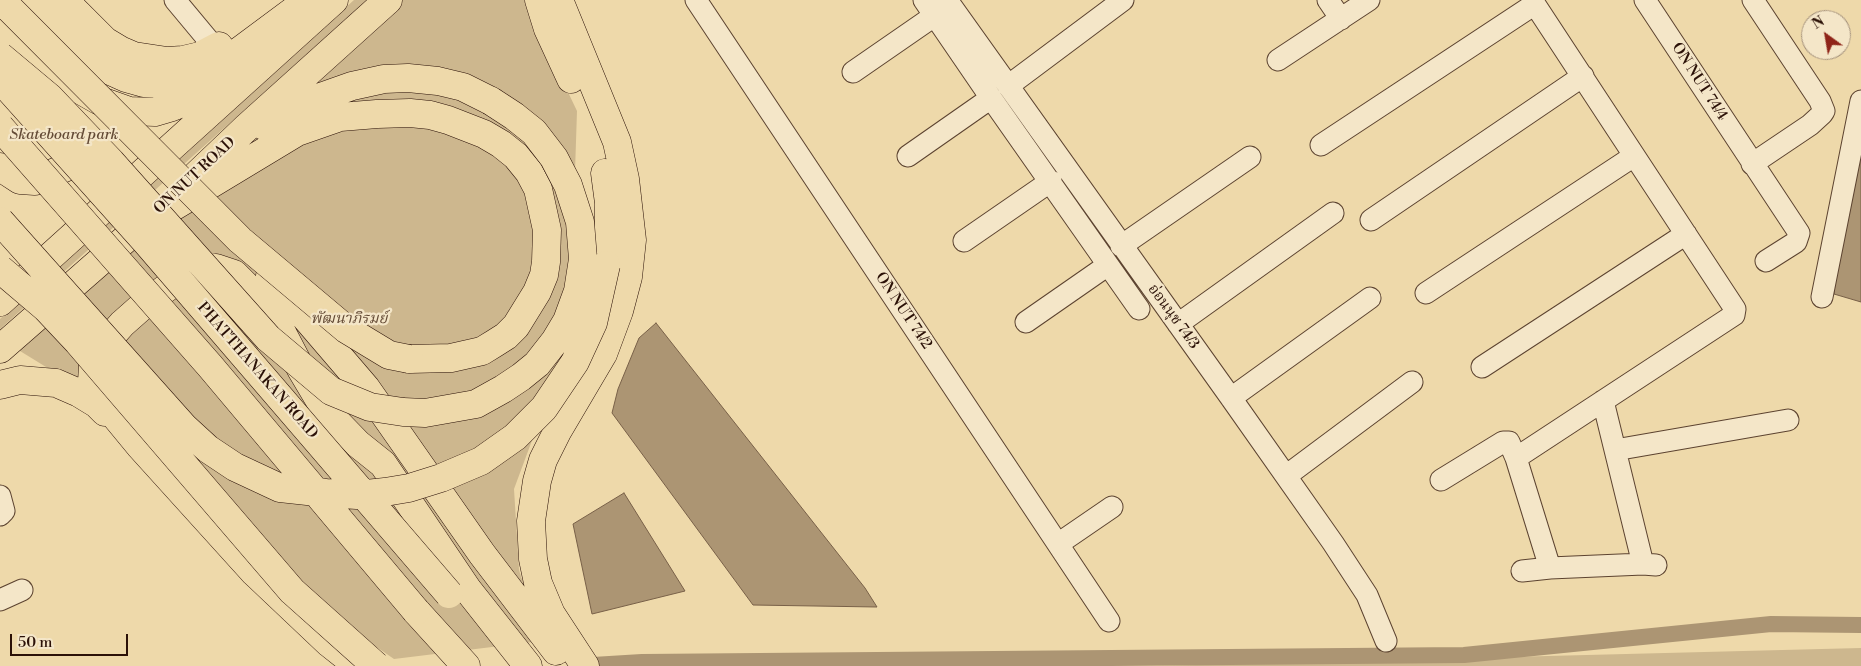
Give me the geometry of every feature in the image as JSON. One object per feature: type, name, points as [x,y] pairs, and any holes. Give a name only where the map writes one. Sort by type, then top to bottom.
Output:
[{"type":"main road","points":[[1,0],[240,240],[366,388],[482,554],[559,642],[585,666]]},
{"type":"main road","points":[[32,0],[88,56],[106,69],[126,78],[144,83],[160,84],[202,75],[222,64],[308,0]]},
{"type":"main road","points":[[64,0],[105,41],[134,56],[160,60],[183,60],[200,56],[299,0]]},
{"type":"main road","points":[[54,75],[98,100],[129,111],[155,112],[172,108],[216,90],[334,0]]},
{"type":"main road","points":[[0,302],[334,0]]},
{"type":"main road","name":"ON NUT ROAD","points":[[0,349],[143,225],[246,128],[388,0]]},
{"type":"main road","points":[[0,222],[184,427],[208,449],[236,467],[280,488],[326,494],[357,495],[385,492],[409,488],[441,478],[481,461],[515,437],[544,408],[575,362],[593,323],[606,265],[609,203],[600,150],[595,132],[548,29],[539,0]]},
{"type":"main road","points":[[558,0],[617,142],[625,179],[632,240],[628,278],[619,311],[603,354],[557,432],[543,460],[537,481],[531,521],[533,559],[538,583],[551,614],[568,666]]},
{"type":"main road","points":[[0,23],[54,75],[81,110],[90,129],[90,143],[83,154],[71,165],[35,181],[20,180],[0,167]]},
{"type":"main road","points":[[0,56],[49,97],[268,338],[331,391],[370,407],[425,413],[476,404],[515,381],[537,364],[555,342],[566,322],[578,291],[583,259],[580,222],[568,185],[554,158],[534,132],[514,116],[491,101],[463,88],[438,81],[408,78],[384,79],[352,86],[304,104],[252,133],[197,174]]},
{"type":"main road","name":"PHATTHANAKAN ROAD","points":[[0,79],[147,243],[449,594],[511,657]]},
{"type":"main road","points":[[143,225],[297,132],[340,117],[376,114],[420,114],[448,120],[484,134],[516,156],[538,189],[547,230],[544,275],[537,292],[516,326],[506,336],[482,351],[451,358],[409,359],[389,355],[346,329],[240,240]]},
{"type":"main road","points":[[0,127],[210,366],[457,657]]},
{"type":"main road","points":[[358,666],[329,643],[254,572],[140,446],[98,395],[92,382],[93,364],[100,349],[122,324],[148,301],[175,282],[201,270],[216,268],[234,274],[277,324],[326,411],[340,428],[383,464],[511,657]]},
{"type":"main road","points":[[0,269],[46,308],[78,342],[292,591],[376,666]]},
{"type":"main road","points":[[0,385],[20,380],[56,382],[97,404],[140,446]]},
{"type":"street","points":[[175,0],[215,48]]},
{"type":"street","name":"ON NUT 74/2","points":[[696,0],[1110,621]]},
{"type":"street","points":[[908,156],[999,92],[1123,0]]},
{"type":"street","points":[[1328,0],[1340,19]]},
{"type":"street","points":[[1278,60],[1369,0]]},
{"type":"street","name":"ON NUT 74/4","points":[[1645,0],[1799,234],[1796,242],[1766,261]]},
{"type":"street","points":[[1752,164],[1810,125],[1824,111],[1820,101],[1753,0]]},
{"type":"street","points":[[1320,145],[1534,2],[1734,306],[1734,315],[1516,458]]},
{"type":"street","points":[[853,72],[935,5]]},
{"type":"street","name":"อ่อนนุช 74/3","points":[[935,5],[999,92],[1121,246],[1231,398],[1333,543],[1367,595],[1386,641]]},
{"type":"street","points":[[1371,220],[1583,76]]},
{"type":"street","points":[[999,92],[1051,181],[1139,309]]},
{"type":"street","points":[[1822,297],[1861,100]]},
{"type":"street","points":[[1426,293],[1634,156]]},
{"type":"street","points":[[1121,246],[1250,157]]},
{"type":"street","points":[[964,241],[1051,181]]},
{"type":"street","points":[[1178,324],[1333,213]]},
{"type":"street","points":[[1482,367],[1686,234]]},
{"type":"street","points":[[1026,322],[1108,265]]},
{"type":"street","points":[[1231,398],[1370,298]]},
{"type":"street","points":[[1286,476],[1412,382]]},
{"type":"street","points":[[1522,571],[1550,568],[1650,565],[1615,450],[1603,401]]},
{"type":"street","points":[[1615,450],[1788,420]]},
{"type":"street","points":[[1441,480],[1503,442],[1509,442],[1516,458],[1550,568]]},
{"type":"street","points":[[0,496],[4,511],[0,515]]},
{"type":"street","points":[[1058,544],[1112,507]]},
{"type":"street","points":[[0,600],[22,590]]},
{"type":"green space","points":[[354,0],[367,0],[0,329],[0,319]]},
{"type":"green space","name":"พัฒนาภิรมย์","points":[[389,0],[524,0],[577,111],[570,324],[544,408],[514,489],[519,570],[541,641],[394,659],[365,639],[275,557],[186,453],[7,343]]},
{"type":"green space","points":[[1861,648],[1861,666],[1156,666]]},
{"type":"shaded area","points":[[1861,123],[1861,302],[1834,294],[1842,203]]},
{"type":"shaded area","points":[[656,323],[865,588],[877,607],[753,605],[612,413],[618,389],[639,338]]},
{"type":"shaded area","points":[[624,493],[685,591],[592,614],[573,524]]},
{"type":"waterway","points":[[577,666],[642,662],[1464,655],[1771,624],[1861,625]]},
{"type":"park label","name":"Skateboard park","points":[[64,135]]}]
